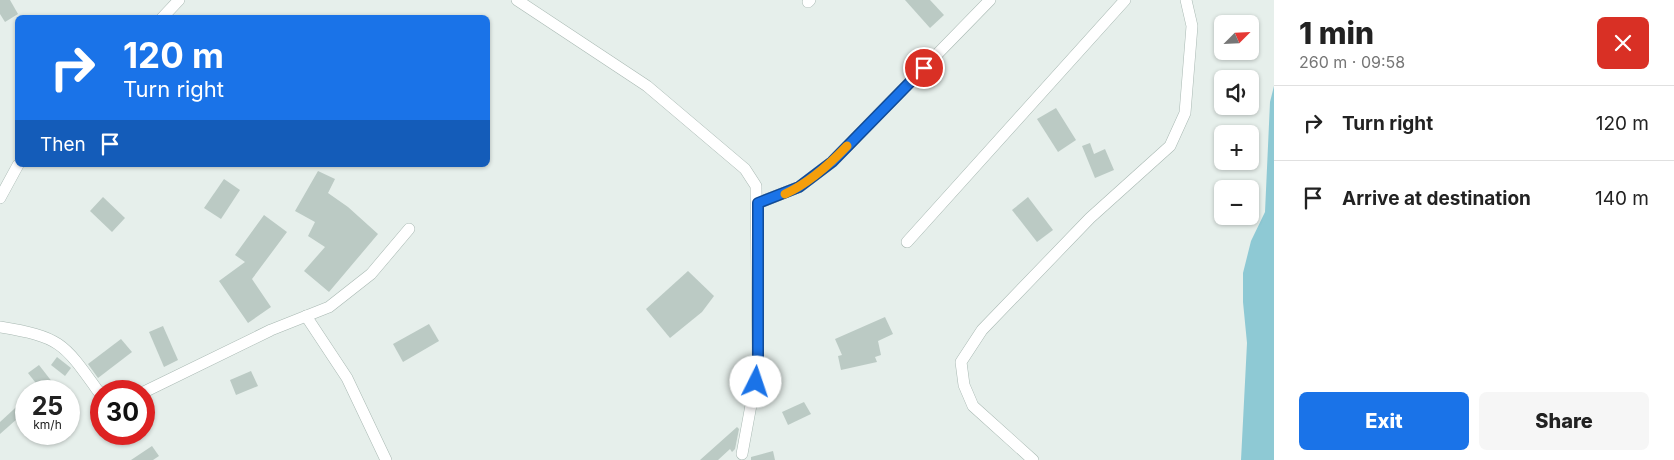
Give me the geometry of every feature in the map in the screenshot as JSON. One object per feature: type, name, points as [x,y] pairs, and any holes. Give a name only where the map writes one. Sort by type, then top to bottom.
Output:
[{"type":"street","points":[[165,15],[179,0]]},
{"type":"street","points":[[516,0],[654,92],[745,169],[756,186],[758,203],[758,367],[740,458]]},
{"type":"street","points":[[758,203],[799,187],[832,162],[990,0]]},
{"type":"street","points":[[907,242],[1125,0]]},
{"type":"street","points":[[1033,460],[973,406],[964,385],[961,362],[982,330],[1090,218],[1170,146],[1185,113],[1192,26],[1186,0]]},
{"type":"street","points":[[0,198],[17,167]]},
{"type":"street","points":[[155,387],[271,330],[329,307],[371,274],[409,229]]},
{"type":"street","points":[[306,316],[347,378],[386,460]]},
{"type":"street","points":[[0,327],[49,337],[71,352],[90,380]]},
{"type":"water","points":[[1274,86],[1274,460],[1241,460],[1247,343],[1243,302],[1243,273],[1251,241],[1265,212],[1270,102]]},
{"type":"building","points":[[0,0],[10,0],[18,14],[5,22],[0,14]]},
{"type":"building","points":[[905,0],[930,0],[944,15],[930,28]]},
{"type":"building","points":[[1056,108],[1076,140],[1058,152],[1037,119]]},
{"type":"building","points":[[1090,143],[1094,154],[1105,149],[1114,170],[1095,178],[1082,146]]},
{"type":"building","points":[[318,171],[335,179],[328,193],[348,207],[378,234],[329,292],[304,271],[325,247],[308,236],[315,222],[295,211]]},
{"type":"building","points":[[224,179],[240,190],[221,219],[204,208]]},
{"type":"building","points":[[103,197],[125,218],[112,232],[90,211]]},
{"type":"building","points":[[1028,197],[1053,230],[1037,242],[1012,210]]},
{"type":"building","points":[[264,215],[287,232],[252,279],[271,307],[248,323],[219,281],[245,262],[235,255]]},
{"type":"building","points":[[688,271],[714,296],[702,312],[670,338],[646,309]]},
{"type":"building","points":[[885,317],[893,334],[878,341],[881,355],[875,357],[877,362],[841,370],[838,356],[842,355],[835,339]]},
{"type":"building","points":[[429,324],[439,341],[403,362],[393,344]]},
{"type":"building","points":[[163,326],[178,360],[164,367],[149,332]]},
{"type":"building","points":[[121,339],[132,352],[98,378],[88,364]]},
{"type":"building","points":[[57,357],[71,368],[65,376],[51,365]]},
{"type":"building","points":[[39,365],[51,380],[33,380],[28,373]]},
{"type":"building","points":[[251,371],[258,386],[236,395],[230,380]]},
{"type":"building","points":[[804,402],[811,414],[788,425],[782,412]]},
{"type":"building","points":[[15,408],[15,421],[0,434],[0,422]]},
{"type":"building","points":[[737,427],[739,429],[735,449],[732,452],[730,449],[718,460],[700,460]]},
{"type":"building","points":[[152,446],[159,456],[153,460],[131,460]]},
{"type":"building","points":[[773,451],[775,460],[751,460],[751,457]]},
{"type":"slow traffic","points":[[785,194],[799,187],[832,162],[847,146]]},
{"type":"route","points":[[756,382],[758,367],[758,203],[775,198],[799,187],[832,162],[924,68]]}]
